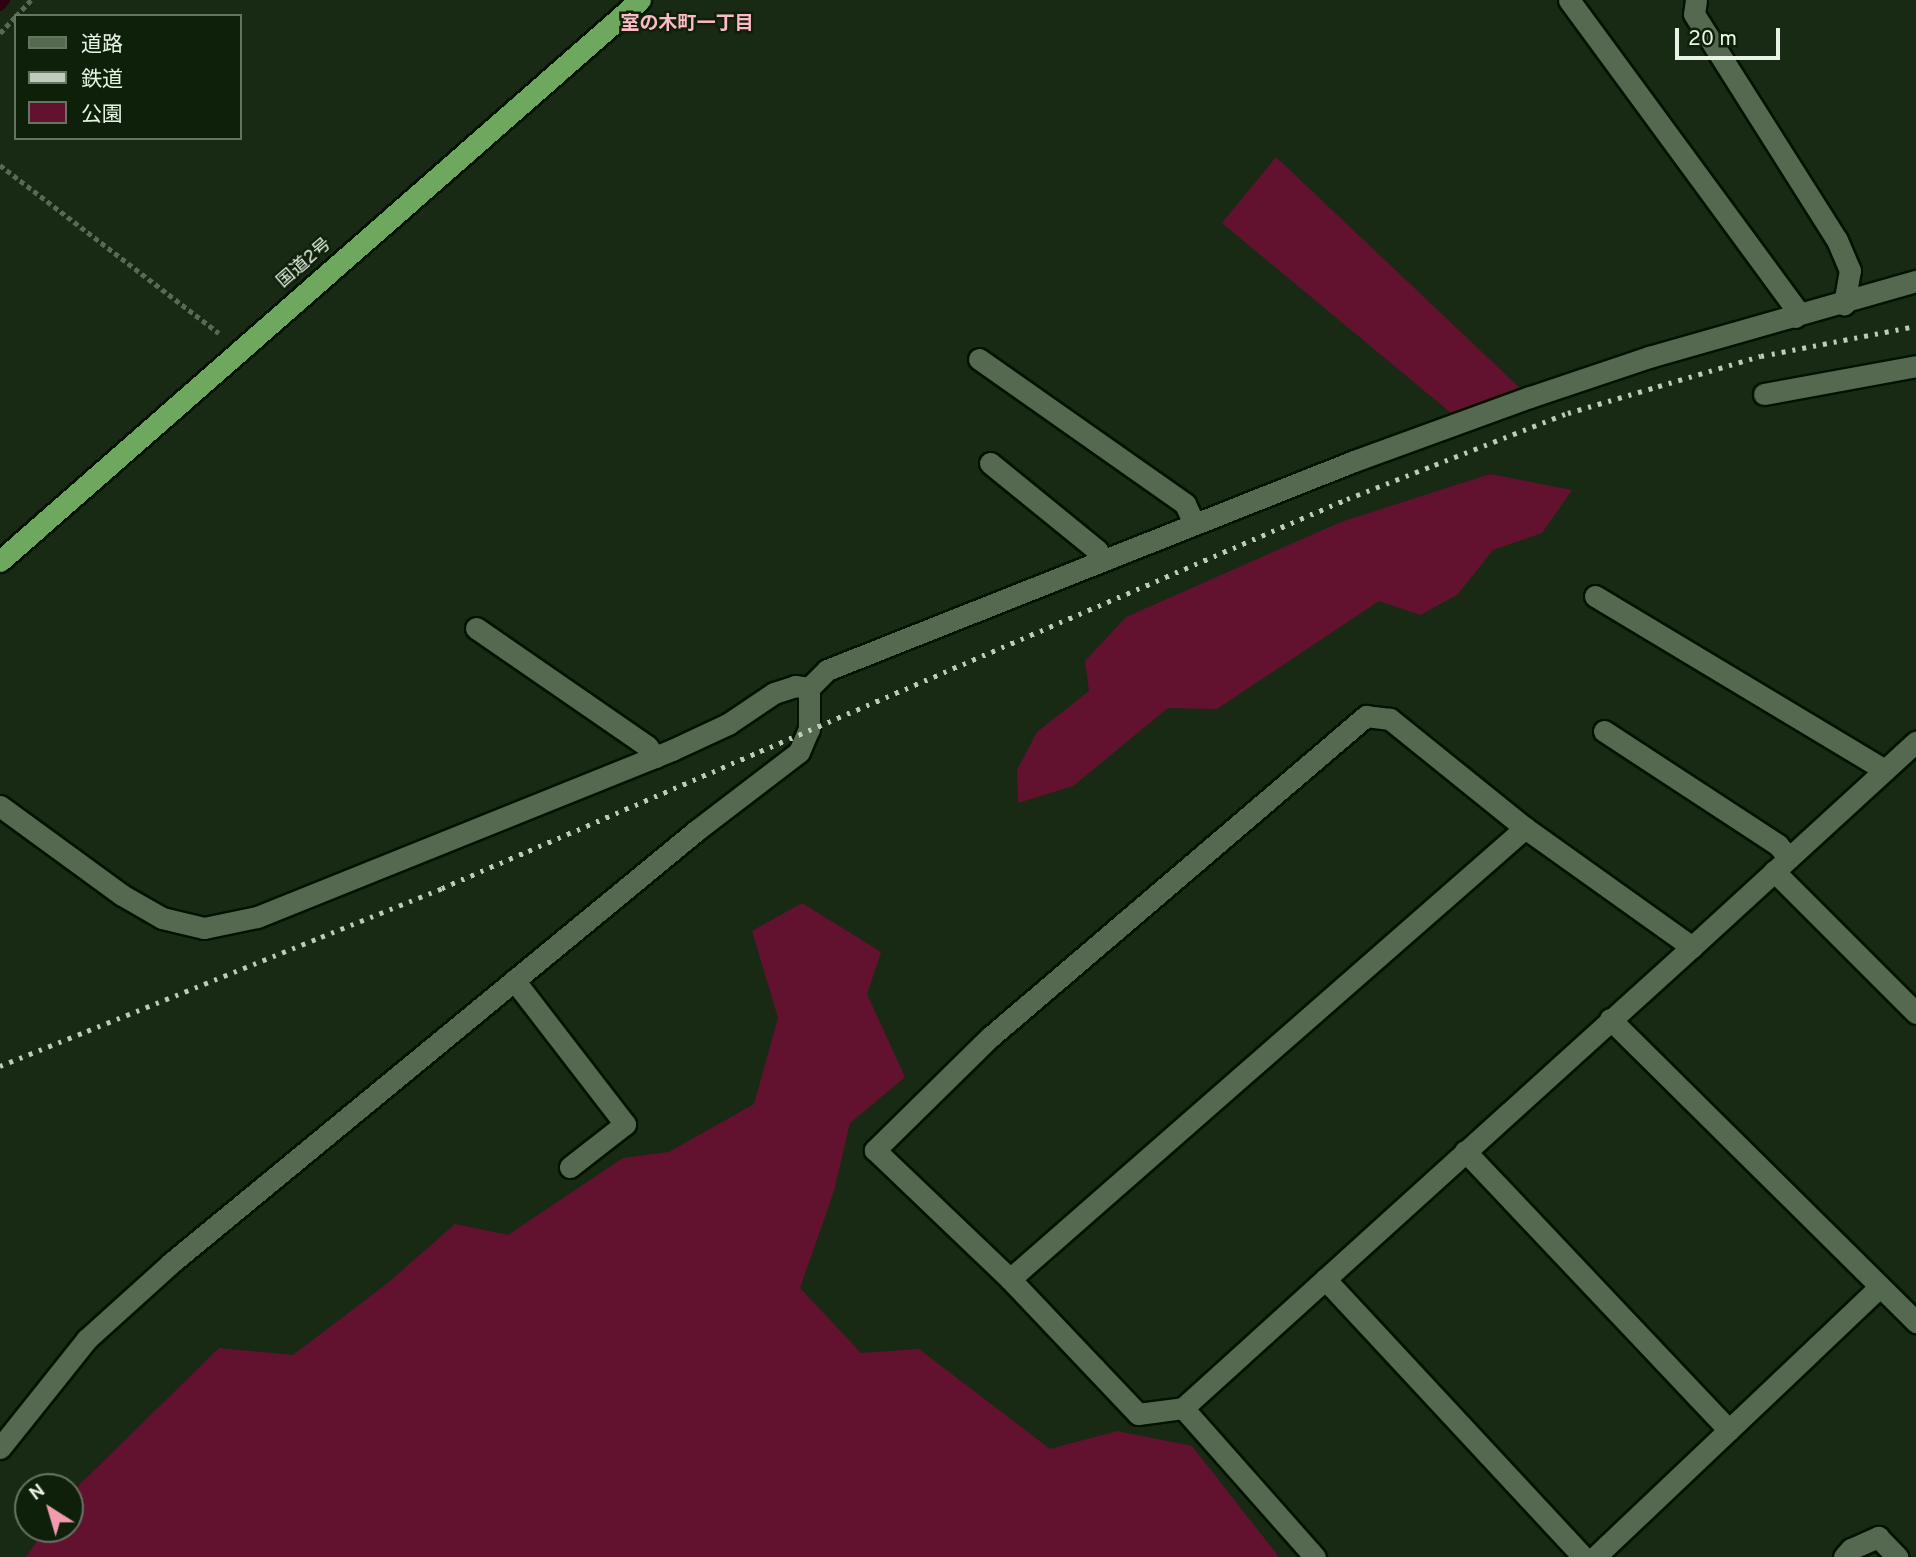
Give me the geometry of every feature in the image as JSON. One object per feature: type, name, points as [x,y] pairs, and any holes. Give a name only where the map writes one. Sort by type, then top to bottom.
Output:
[{"type":"highway","name":"国道2号","points":[[0,561],[640,0]]},
{"type":"street","points":[[1569,0],[1796,309],[1795,317]]},
{"type":"street","points":[[1696,0],[1693,14],[1837,240],[1850,270],[1844,304]]},
{"type":"street","points":[[0,1448],[30,1414],[61,1369],[87,1339],[291,1162],[697,830],[799,752],[809,729],[809,688],[827,670],[1194,523],[1530,397],[1650,357],[1844,304],[1916,281]]},
{"type":"street","points":[[979,359],[1185,504],[1194,523]]},
{"type":"street","points":[[1764,394],[1916,366]]},
{"type":"street","points":[[990,463],[1097,550],[1100,561]]},
{"type":"street","points":[[1595,596],[1885,770]]},
{"type":"street","points":[[476,628],[647,746],[655,757]]},
{"type":"street","points":[[0,806],[122,895],[162,918],[204,928],[257,917],[655,757],[728,724],[774,693],[795,686],[809,688]]},
{"type":"street","points":[[1692,947],[1525,828],[1390,719],[1366,716],[991,1036],[875,1150],[1010,1279],[1138,1414],[1183,1408],[1692,947],[1916,742]]},
{"type":"street","points":[[1604,732],[1778,845],[1782,864],[1916,1013]]},
{"type":"street","points":[[1010,1279],[1525,828]]},
{"type":"street","points":[[514,980],[625,1124],[570,1167]]},
{"type":"street","points":[[1610,1019],[1916,1322]]},
{"type":"street","points":[[1465,1151],[1730,1430]]},
{"type":"street","points":[[1325,1279],[1583,1557]]},
{"type":"street","points":[[1595,1557],[1880,1287]]},
{"type":"street","points":[[1183,1408],[1315,1557]]},
{"type":"street","points":[[1844,1557],[1851,1549],[1878,1537],[1897,1557]]},
{"type":"path","points":[[18,14],[31,0]]},
{"type":"path","points":[[0,33],[14,18]]},
{"type":"path","points":[[0,165],[217,331],[237,354]]},
{"type":"green space","points":[[1276,157],[1521,389],[1451,413],[1222,223]]},
{"type":"green space","points":[[1490,474],[1572,490],[1542,533],[1493,550],[1457,595],[1420,615],[1379,601],[1217,709],[1168,708],[1073,786],[1018,803],[1017,770],[1037,732],[1089,691],[1085,661],[1126,617],[1341,522]]},
{"type":"green space","points":[[802,903],[881,952],[867,994],[905,1077],[850,1123],[834,1191],[800,1288],[861,1353],[919,1349],[1050,1449],[1117,1431],[1192,1446],[1279,1557],[26,1557],[36,1543],[84,1543],[84,1480],[219,1348],[293,1355],[389,1282],[455,1224],[508,1235],[623,1158],[669,1152],[754,1104],[778,1018],[752,931]]},
{"type":"waterway","points":[[0,6],[5,0]]},
{"type":"railway","points":[[0,1066],[442,888],[1347,499],[1568,413],[1761,356],[1916,326]]},
{"type":"district","name":"室の木町一丁目","points":[[687,25]]}]
